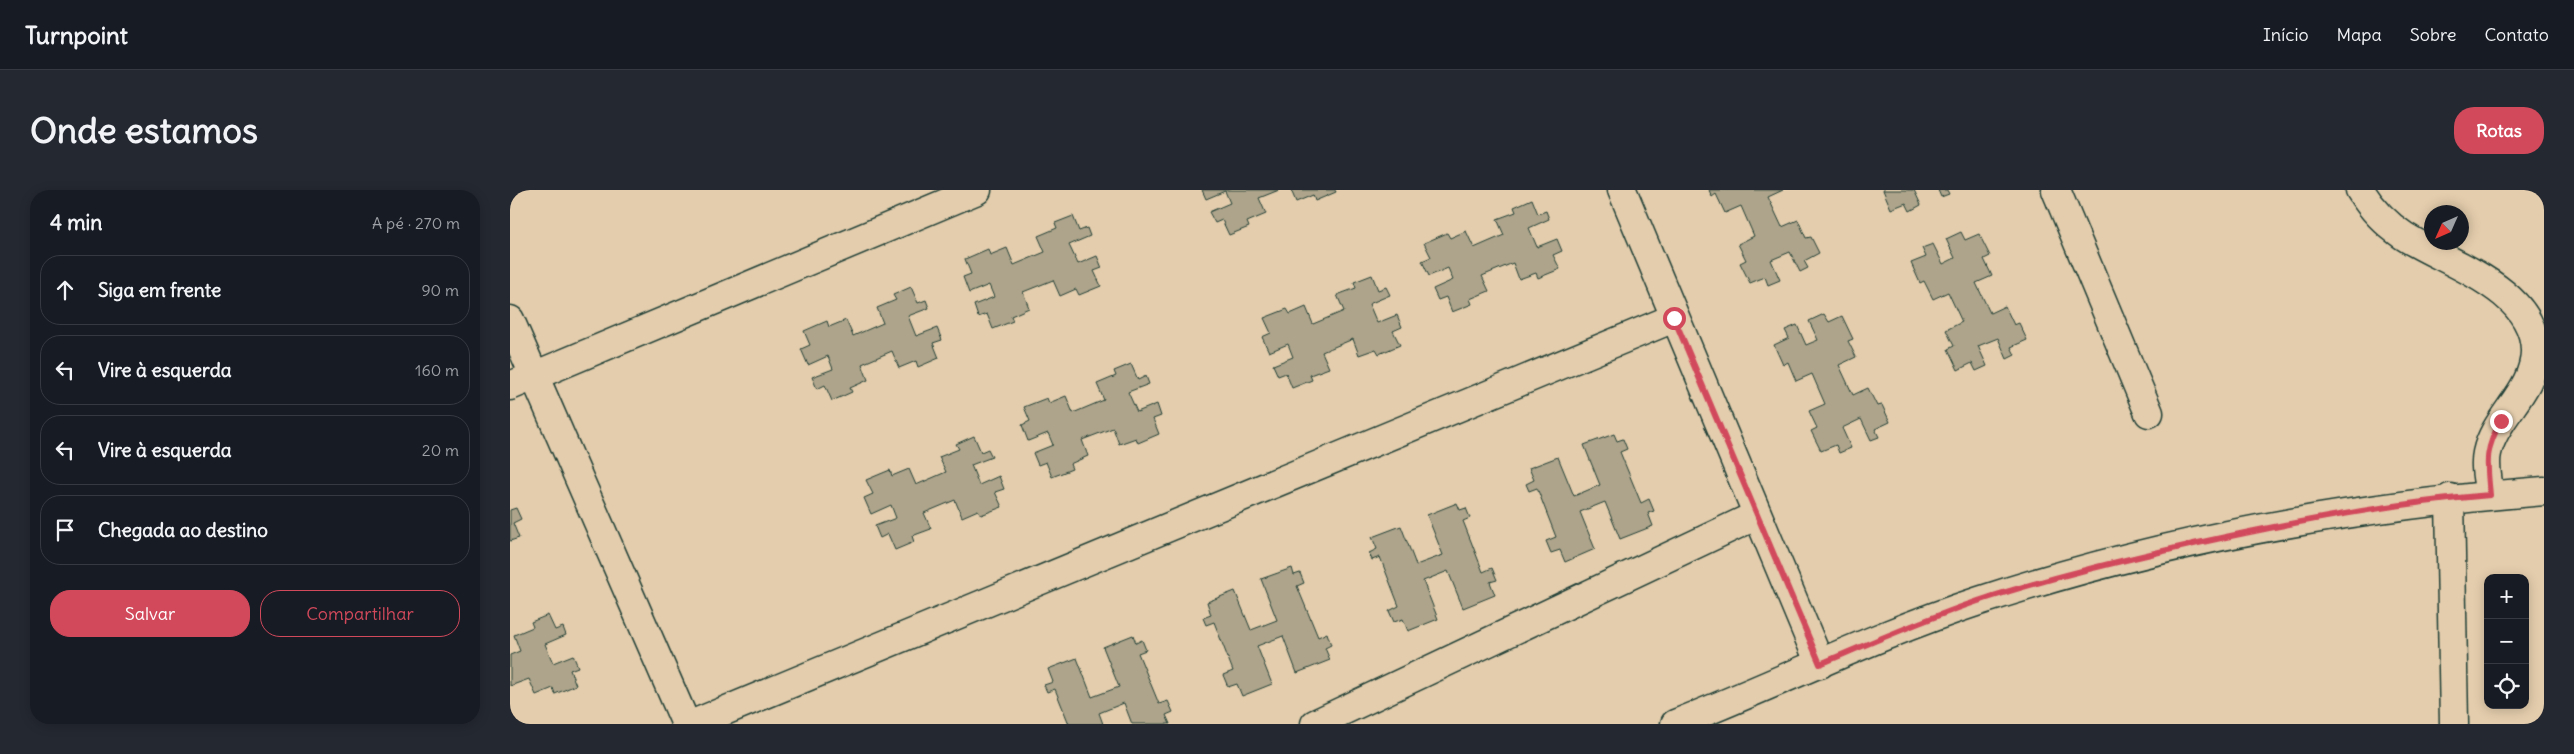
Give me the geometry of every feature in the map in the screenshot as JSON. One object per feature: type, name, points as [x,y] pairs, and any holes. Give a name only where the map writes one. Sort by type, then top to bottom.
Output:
[{"type":"street","points":[[522,381],[977,190]]},
{"type":"street","points":[[1622,190],[1820,664]]},
{"type":"street","points":[[2056,190],[2149,413]]},
{"type":"street","points":[[2360,190],[2386,222],[2406,237],[2446,257],[2490,283],[2511,301],[2523,315],[2532,333],[2535,351],[2528,379],[2521,394],[2492,436],[2486,455],[2490,495]]},
{"type":"street","points":[[693,724],[1674,318]]},
{"type":"street","points":[[510,320],[522,381],[686,724]]},
{"type":"street","points":[[1675,724],[1976,602],[2074,571],[2248,532],[2336,515],[2450,498],[2544,491]]},
{"type":"street","points":[[2450,498],[2454,724]]},
{"type":"street","points":[[1315,724],[1757,515]]},
{"type":"building","points":[[1202,190],[1279,190],[1259,198],[1266,214],[1247,222],[1249,227],[1229,235],[1222,220],[1215,223],[1209,212],[1230,203],[1225,191],[1206,199]]},
{"type":"building","points":[[1291,190],[1335,190],[1336,192],[1315,201],[1313,195],[1296,202]]},
{"type":"building","points":[[1709,190],[1783,190],[1768,197],[1782,227],[1798,220],[1806,238],[1811,237],[1819,253],[1804,261],[1808,268],[1800,272],[1790,252],[1771,260],[1780,280],[1768,285],[1765,277],[1750,283],[1740,263],[1746,260],[1738,244],[1754,236],[1741,206],[1725,213],[1716,194],[1712,197]]},
{"type":"building","points":[[1883,190],[1914,190],[1921,205],[1910,211],[1906,203],[1891,209]]},
{"type":"building","points":[[1938,190],[1947,190],[1949,194],[1941,197]]},
{"type":"building","points":[[1532,199],[1538,214],[1546,211],[1549,219],[1529,228],[1537,247],[1557,239],[1562,251],[1553,255],[1560,269],[1538,278],[1536,273],[1519,279],[1513,263],[1482,276],[1489,291],[1470,299],[1472,304],[1452,312],[1446,297],[1438,300],[1433,289],[1453,280],[1448,268],[1429,276],[1422,261],[1431,257],[1424,243],[1447,233],[1450,238],[1466,231],[1474,248],[1504,235],[1497,219],[1516,212],[1514,207]]},
{"type":"building","points":[[1073,216],[1079,231],[1087,228],[1090,236],[1069,245],[1078,264],[1097,256],[1102,268],[1094,271],[1101,286],[1079,295],[1076,289],[1060,296],[1053,280],[1023,292],[1029,308],[1011,316],[1013,321],[993,329],[987,314],[978,317],[974,305],[994,297],[989,285],[969,293],[963,277],[971,274],[965,259],[988,249],[990,255],[1007,248],[1014,265],[1045,252],[1038,236],[1057,228],[1055,223]]},
{"type":"building","points":[[1961,232],[1965,240],[1979,234],[1990,256],[1984,259],[1992,276],[1976,283],[1990,313],[2005,306],[2014,325],[2019,323],[2027,340],[2011,347],[2015,355],[2007,359],[1998,338],[1978,346],[1987,366],[1976,371],[1972,363],[1958,370],[1948,349],[1954,346],[1946,330],[1962,322],[1948,292],[1933,299],[1924,281],[1920,283],[1911,263],[1926,257],[1922,248],[1933,244],[1943,264],[1955,258],[1946,239]]},
{"type":"building","points":[[1372,275],[1378,290],[1386,287],[1390,295],[1369,304],[1377,323],[1397,315],[1402,327],[1393,331],[1400,345],[1379,354],[1376,349],[1359,355],[1353,339],[1322,352],[1329,368],[1310,375],[1312,380],[1292,388],[1286,373],[1278,376],[1273,365],[1293,357],[1288,344],[1269,352],[1262,337],[1271,333],[1264,318],[1287,309],[1290,314],[1306,307],[1313,324],[1344,311],[1337,295],[1356,288],[1354,282]]},
{"type":"building","points":[[911,287],[918,303],[926,300],[929,308],[908,316],[916,336],[937,328],[942,340],[933,343],[939,358],[918,367],[916,361],[899,368],[892,351],[862,364],[868,380],[850,388],[852,392],[832,401],[825,385],[817,389],[812,377],[833,369],[828,356],[808,365],[801,349],[810,345],[804,331],[827,321],[829,327],[846,320],[853,336],[883,323],[877,308],[896,300],[893,295]]},
{"type":"building","points":[[1824,314],[1829,322],[1842,316],[1853,339],[1848,341],[1856,357],[1839,365],[1853,395],[1868,388],[1877,406],[1882,405],[1890,422],[1875,429],[1879,437],[1871,440],[1861,419],[1842,428],[1851,448],[1839,453],[1836,445],[1821,451],[1811,431],[1817,428],[1809,411],[1825,404],[1812,374],[1796,381],[1788,362],[1783,365],[1774,345],[1789,338],[1785,330],[1797,325],[1806,345],[1818,340],[1809,321]]},
{"type":"building","points":[[1131,364],[1138,380],[1146,376],[1149,384],[1128,392],[1137,412],[1157,404],[1161,416],[1153,419],[1159,434],[1138,443],[1136,438],[1119,444],[1113,428],[1082,440],[1088,456],[1070,464],[1072,469],[1052,477],[1046,462],[1038,465],[1033,453],[1053,445],[1048,433],[1028,441],[1022,425],[1030,421],[1024,407],[1047,398],[1049,403],[1066,396],[1073,413],[1104,400],[1097,384],[1116,376],[1114,371]]},
{"type":"building","points":[[1614,434],[1617,441],[1623,439],[1627,449],[1620,452],[1641,503],[1649,499],[1654,511],[1648,513],[1653,526],[1620,539],[1605,502],[1580,512],[1595,549],[1565,562],[1560,550],[1551,553],[1546,541],[1556,537],[1537,488],[1529,491],[1526,484],[1534,480],[1529,468],[1558,457],[1574,496],[1600,485],[1584,445]]},
{"type":"building","points":[[974,436],[981,452],[988,449],[992,457],[971,465],[979,485],[999,476],[1004,489],[995,492],[1002,507],[981,515],[978,510],[962,517],[955,500],[924,513],[931,529],[912,536],[914,542],[895,550],[888,534],[880,538],[875,526],[896,518],[891,505],[871,514],[864,498],[873,494],[866,480],[890,470],[892,476],[909,469],[916,485],[946,472],[939,457],[959,449],[956,444]]},
{"type":"building","points":[[1457,503],[1460,510],[1466,508],[1470,518],[1463,521],[1483,572],[1492,568],[1497,580],[1490,582],[1495,595],[1463,608],[1448,571],[1423,581],[1438,619],[1408,631],[1403,619],[1394,622],[1389,611],[1399,606],[1380,557],[1372,560],[1369,553],[1377,549],[1372,537],[1401,526],[1416,565],[1443,555],[1427,515]]},
{"type":"building","points":[[516,508],[521,519],[513,523],[519,538],[510,541],[510,510]]},
{"type":"building","points":[[1292,568],[1294,575],[1300,573],[1304,583],[1297,586],[1318,637],[1327,633],[1331,645],[1325,648],[1330,660],[1297,673],[1283,636],[1257,646],[1272,684],[1242,696],[1237,684],[1228,687],[1223,675],[1233,671],[1214,622],[1206,625],[1203,618],[1211,615],[1207,602],[1235,591],[1251,630],[1277,620],[1261,579]]},
{"type":"building","points":[[548,615],[555,630],[563,627],[566,635],[545,644],[553,663],[573,655],[578,667],[570,670],[576,685],[555,694],[553,688],[536,695],[529,679],[510,686],[510,655],[520,651],[514,635],[533,627],[531,622]]},
{"type":"building","points":[[1133,635],[1136,643],[1142,640],[1146,650],[1138,653],[1159,704],[1168,701],[1173,712],[1166,715],[1170,724],[1132,724],[1124,703],[1099,713],[1103,724],[1069,724],[1055,689],[1047,692],[1044,685],[1053,682],[1048,669],[1077,658],[1092,697],[1119,687],[1103,647]]},
{"type":"route","points":[[1674,318],[1820,664],[1976,602],[2074,571],[2248,532],[2336,515],[2450,498],[2490,495],[2486,455],[2492,436],[2501,421]]}]
